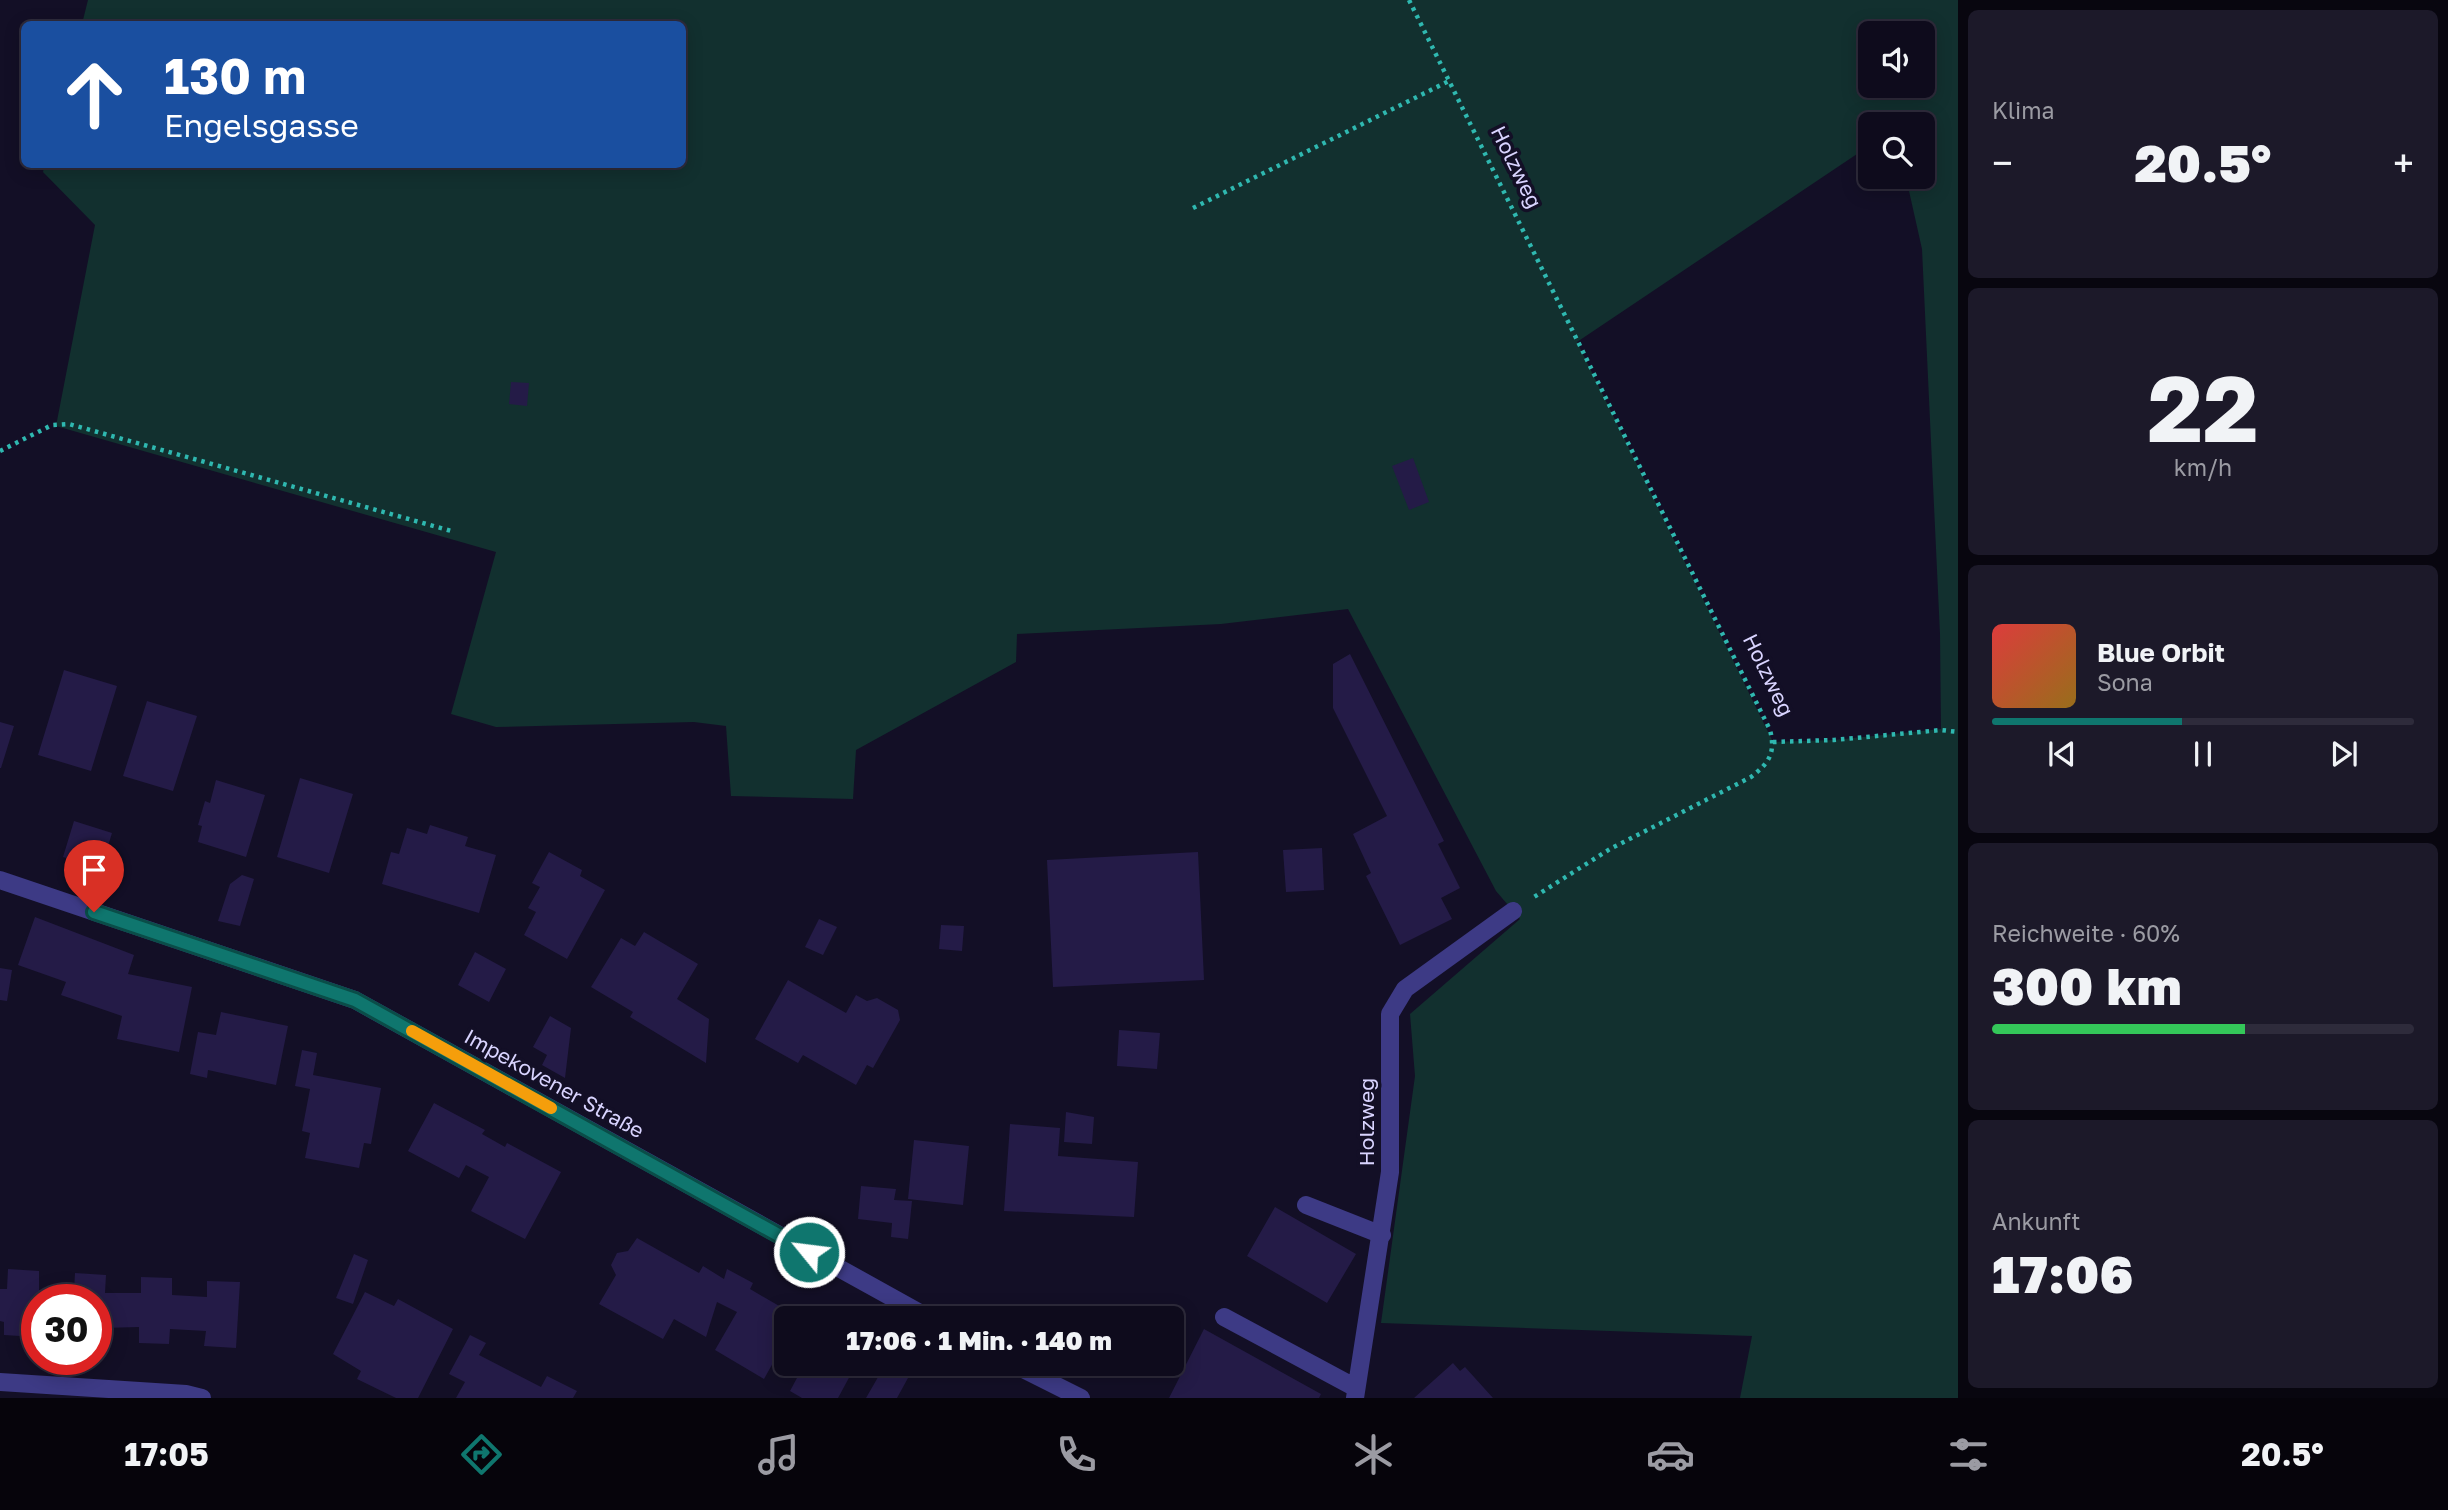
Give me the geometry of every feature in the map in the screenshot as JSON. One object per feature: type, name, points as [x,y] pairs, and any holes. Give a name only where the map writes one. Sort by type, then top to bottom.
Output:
[{"type":"street","name":"Impekovener Straße","points":[[0,880],[355,1000],[907,1306]]},
{"type":"street","name":"Holzweg","points":[[1224,1317],[1356,1393],[1390,1172],[1390,1014],[1405,989],[1513,911]]},
{"type":"street","points":[[1306,1205],[1382,1235]]},
{"type":"street","points":[[1037,1376],[1081,1398]]},
{"type":"street","points":[[0,1382],[73,1392],[202,1398]]},
{"type":"path","name":"Holzweg","points":[[1409,0],[1770,730],[1773,742],[1771,759],[1751,777],[1610,849],[1513,911]]},
{"type":"path","points":[[1193,208],[1449,80]]},
{"type":"path","points":[[0,451],[52,425],[69,424],[455,532]]},
{"type":"path","points":[[1773,742],[1834,740],[1941,730],[1958,732]]},
{"type":"green space","points":[[88,0],[1958,0],[1958,1398],[1740,1398],[1752,1336],[1381,1323],[1415,1076],[1410,1014],[1520,919],[1496,891],[1348,609],[1221,624],[1017,634],[1016,662],[856,750],[853,799],[731,796],[726,726],[694,722],[496,727],[451,714],[496,552],[56,426],[95,225],[43,172],[44,168],[686,168],[686,21],[83,21]],"holes":[[[1858,112],[1935,112],[1935,189],[1909,189],[1922,249],[1940,634],[1941,729],[1834,740],[1773,742],[1577,342],[1858,153]]]},
{"type":"building","points":[[511,382],[529,383],[527,406],[509,404]]},
{"type":"building","points":[[1413,458],[1429,502],[1409,510],[1392,466]]},
{"type":"building","points":[[1350,654],[1444,841],[1438,844],[1460,888],[1441,898],[1452,919],[1400,945],[1366,876],[1371,873],[1353,834],[1387,816],[1333,708],[1333,664]]},
{"type":"building","points":[[64,670],[117,686],[91,771],[38,755]]},
{"type":"building","points":[[147,701],[197,716],[173,791],[123,776]]},
{"type":"building","points":[[0,722],[14,726],[1,768],[0,768]]},
{"type":"building","points":[[300,778],[353,794],[329,873],[277,857]]},
{"type":"building","points":[[216,780],[265,795],[246,857],[198,842],[202,826],[198,825],[205,801],[210,803]]},
{"type":"building","points":[[74,821],[112,833],[101,869],[63,857]]},
{"type":"building","points":[[430,825],[468,837],[465,846],[496,855],[479,913],[382,884],[391,852],[399,854],[407,828],[427,834]]},
{"type":"building","points":[[1322,848],[1324,890],[1286,892],[1283,850]]},
{"type":"building","points":[[549,852],[582,870],[580,876],[605,890],[567,959],[524,935],[536,912],[528,908],[540,887],[532,883]]},
{"type":"building","points":[[1198,852],[1204,980],[1053,987],[1047,860]]},
{"type":"building","points":[[242,875],[254,879],[240,926],[218,921],[230,884]]},
{"type":"building","points":[[35,917],[134,955],[128,974],[192,987],[179,1052],[117,1039],[122,1016],[61,995],[66,982],[18,965]]},
{"type":"building","points":[[819,919],[837,927],[823,955],[805,947]]},
{"type":"building","points":[[941,925],[964,926],[962,951],[939,949]]},
{"type":"building","points":[[644,932],[698,964],[677,999],[709,1019],[706,1063],[630,1017],[633,1012],[591,987],[621,938],[635,946]]},
{"type":"building","points":[[475,952],[506,969],[489,1002],[458,985]]},
{"type":"building","points":[[0,968],[12,970],[7,1001],[0,1000]]},
{"type":"building","points":[[788,980],[846,1013],[856,995],[867,1001],[877,998],[898,1010],[900,1020],[873,1068],[867,1065],[856,1085],[803,1055],[798,1063],[755,1039]]},
{"type":"building","points":[[221,1012],[288,1026],[276,1085],[208,1070],[207,1078],[190,1074],[198,1032],[216,1035]]},
{"type":"building","points":[[550,1016],[571,1028],[565,1078],[542,1065],[547,1055],[533,1047]]},
{"type":"building","points":[[1119,1030],[1160,1033],[1157,1069],[1117,1066]]},
{"type":"building","points":[[302,1050],[317,1053],[313,1075],[381,1088],[371,1144],[364,1143],[359,1168],[305,1158],[310,1133],[302,1131],[310,1089],[295,1086]]},
{"type":"building","points":[[434,1103],[485,1130],[482,1134],[505,1147],[507,1143],[561,1172],[525,1239],[471,1211],[489,1177],[466,1165],[459,1178],[408,1151]]},
{"type":"building","points":[[1066,1112],[1094,1117],[1092,1144],[1064,1142]]},
{"type":"building","points":[[1010,1124],[1060,1128],[1058,1156],[1138,1162],[1134,1217],[1004,1211]]},
{"type":"building","points":[[914,1140],[969,1146],[963,1205],[908,1199]]},
{"type":"building","points":[[861,1186],[896,1189],[894,1200],[912,1201],[908,1239],[891,1237],[892,1223],[858,1219]]},
{"type":"building","points":[[1275,1207],[1356,1254],[1327,1303],[1247,1256]]},
{"type":"building","points":[[637,1238],[699,1273],[703,1266],[724,1279],[727,1269],[753,1283],[750,1289],[779,1306],[774,1306],[774,1361],[764,1379],[715,1350],[737,1312],[717,1302],[706,1337],[674,1319],[663,1339],[599,1304],[616,1275],[611,1265],[617,1253],[628,1251]]},
{"type":"building","points":[[354,1254],[368,1260],[353,1304],[336,1298]]},
{"type":"building","points":[[8,1269],[39,1271],[39,1284],[21,1284],[21,1336],[4,1335],[4,1322],[0,1321],[0,1289],[7,1289]]},
{"type":"building","points":[[75,1273],[106,1275],[106,1284],[74,1284]]},
{"type":"building","points":[[141,1277],[172,1278],[172,1295],[207,1297],[207,1281],[240,1282],[236,1348],[204,1346],[206,1331],[170,1329],[169,1344],[139,1343],[139,1327],[112,1328],[112,1293],[141,1293]]},
{"type":"building","points":[[365,1292],[394,1306],[398,1299],[453,1329],[418,1398],[396,1398],[357,1379],[361,1371],[333,1354]]},
{"type":"building","points":[[1204,1329],[1321,1394],[1319,1398],[1169,1398],[1180,1376],[1184,1376],[1184,1368]]},
{"type":"building","points":[[470,1335],[486,1343],[479,1355],[541,1387],[547,1376],[577,1391],[573,1398],[456,1398],[465,1382],[449,1374]]},
{"type":"building","points":[[1453,1363],[1460,1371],[1465,1367],[1493,1398],[1414,1398]]},
{"type":"building","points":[[798,1376],[850,1376],[838,1398],[802,1398],[790,1391]]},
{"type":"building","points":[[879,1376],[908,1378],[897,1398],[866,1398]]},
{"type":"slow traffic","points":[[412,1031],[551,1108]]},
{"type":"route","points":[[94,912],[355,1000],[809,1252]]}]
